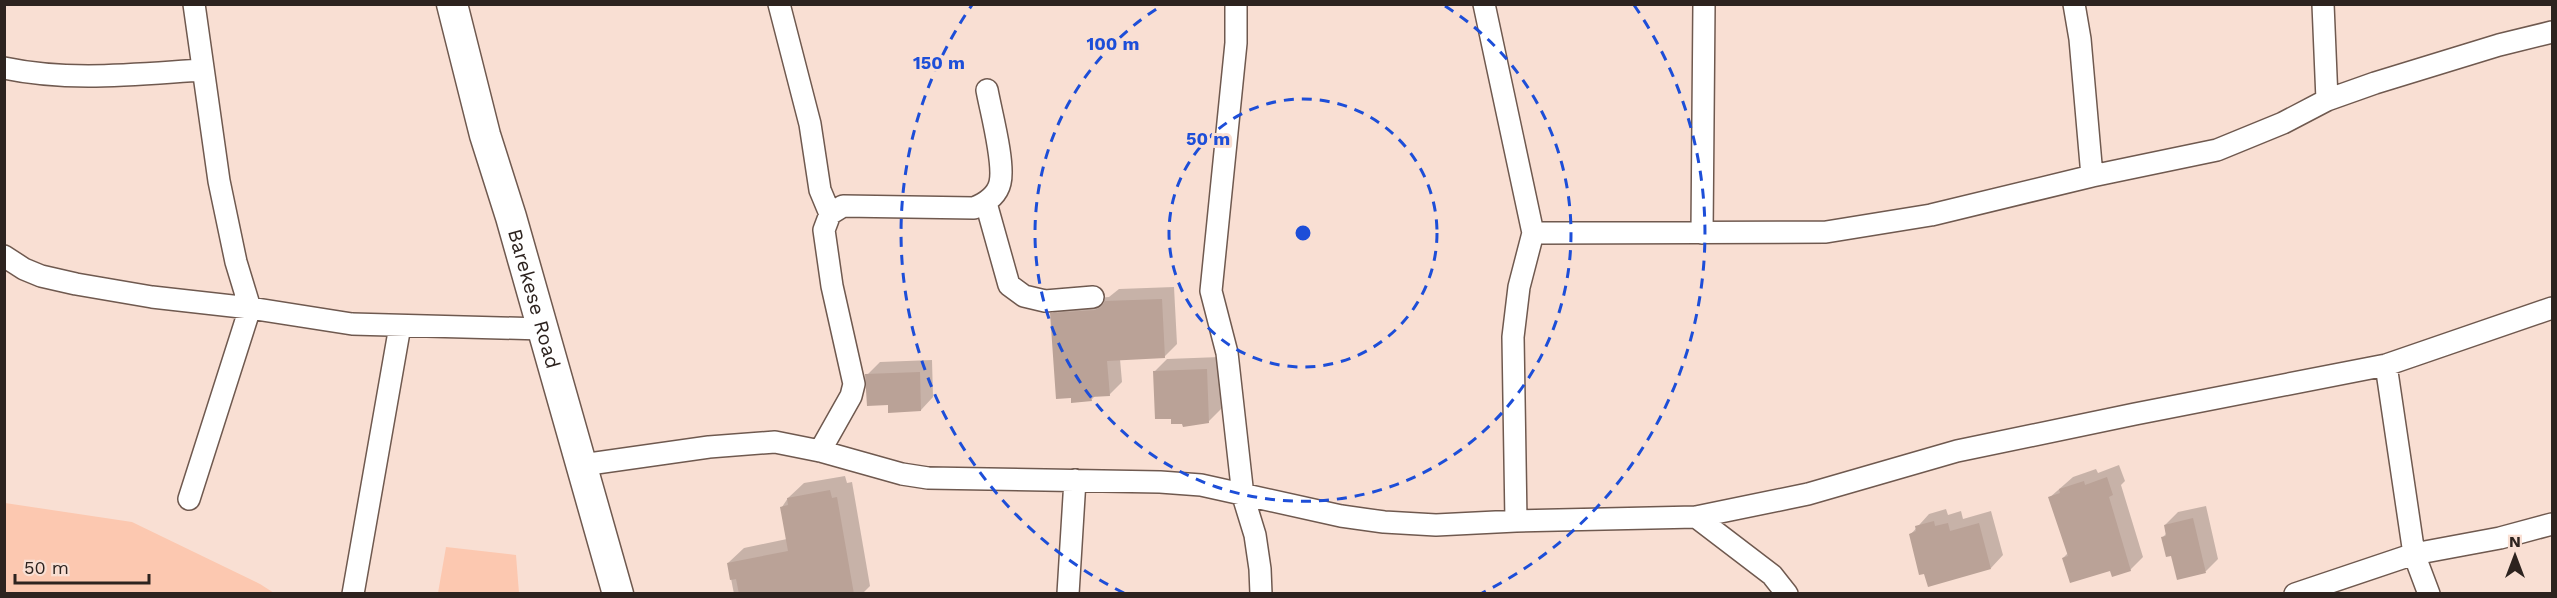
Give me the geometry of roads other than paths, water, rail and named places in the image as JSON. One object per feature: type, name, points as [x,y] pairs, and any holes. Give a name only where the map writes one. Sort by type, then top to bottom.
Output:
[{"type":"main road","name":"Barekese Road","points":[[452,4],[484,135],[543,329],[618,594]]},
{"type":"street","points":[[189,499],[250,308],[236,262],[219,181],[194,4]]},
{"type":"street","points":[[780,4],[810,124],[820,190],[830,214]]},
{"type":"street","points":[[1236,4],[1235,53],[1211,291],[1227,353],[1243,496],[1255,535],[1261,594]]},
{"type":"street","points":[[1484,4],[1533,233],[1519,287],[1513,337],[1516,520]]},
{"type":"street","points":[[1702,232],[1704,4]]},
{"type":"street","points":[[2074,4],[2080,39],[2092,176]]},
{"type":"street","points":[[2323,4],[2327,100]]},
{"type":"street","points":[[1533,233],[1826,232],[1931,215],[2092,176],[2217,150],[2283,123],[2327,100],[2499,45],[2553,32]]},
{"type":"street","points":[[4,68],[34,74],[103,76],[203,69]]},
{"type":"street","points":[[820,452],[851,396],[854,384],[830,275],[824,230],[830,214],[843,206],[975,208],[986,203],[995,195],[1000,183],[1001,168],[987,90]]},
{"type":"street","points":[[986,203],[1009,285],[1024,296],[1045,301],[1093,297]]},
{"type":"street","points":[[4,256],[24,269],[41,276],[152,297],[250,308],[352,324],[543,329]]},
{"type":"street","points":[[582,465],[741,443],[775,442],[902,474],[928,478],[1201,485],[1243,496],[1384,522],[1436,525],[1516,520],[1696,517],[1808,494],[1957,452],[2135,414],[2386,365],[2553,308]]},
{"type":"street","points":[[353,594],[400,326]]},
{"type":"street","points":[[2386,365],[2414,554],[2429,594]]},
{"type":"street","points":[[1068,594],[1075,480]]},
{"type":"street","points":[[1696,517],[1772,575],[1787,594]]},
{"type":"street","points":[[2295,594],[2414,554],[2500,538],[2553,524]]}]
